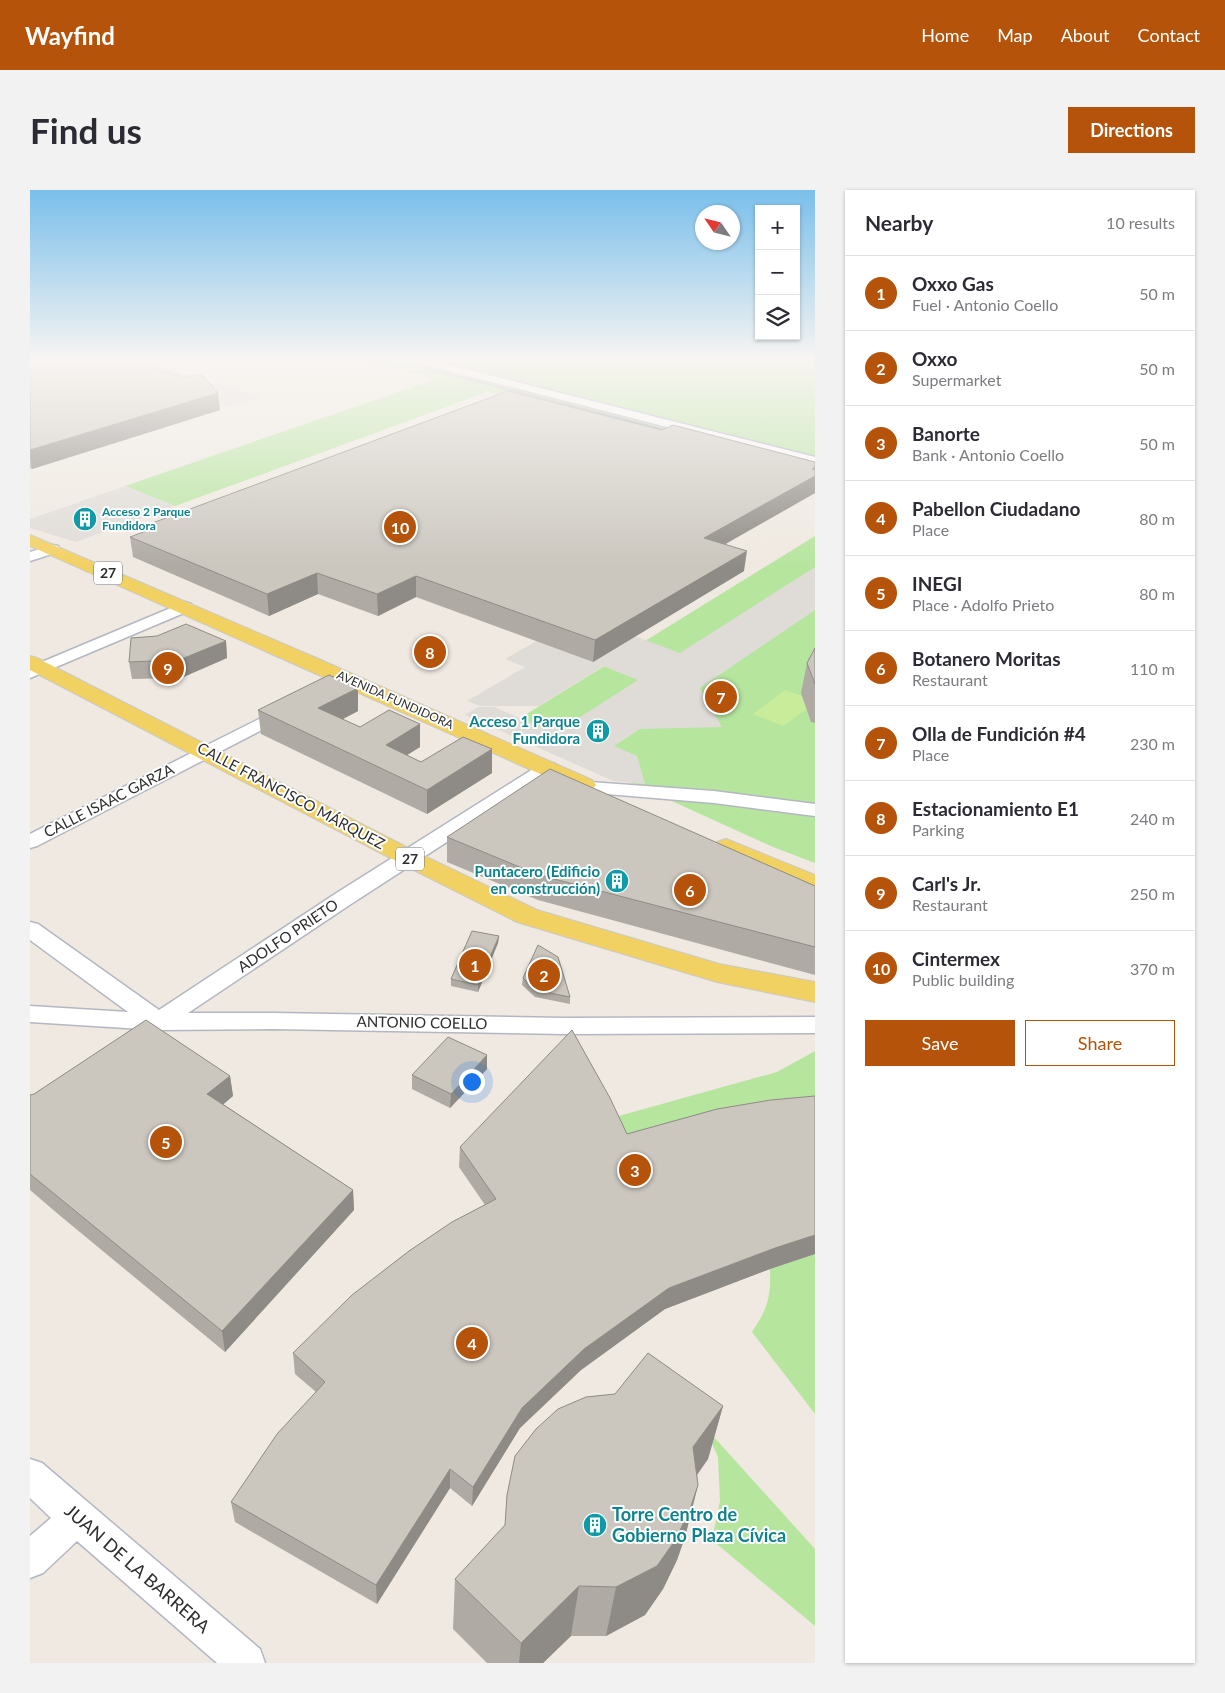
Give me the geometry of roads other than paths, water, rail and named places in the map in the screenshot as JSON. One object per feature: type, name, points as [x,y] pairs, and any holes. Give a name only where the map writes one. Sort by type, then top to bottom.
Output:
[{"type":"main road","name":"AVENIDA FUNDIDORA","points":[[30,540],[53,548],[185,607],[341,684],[548,768],[654,816]]},
{"type":"main road","name":"CALLE FRANCISCO MÁRQUEZ","points":[[34,668],[206,752],[407,857],[527,916],[717,973],[815,992]]},
{"type":"main road","points":[[708,839],[815,885]]},
{"type":"street","points":[[692,430],[815,461]]},
{"type":"street","points":[[30,557],[53,548]]},
{"type":"street","points":[[34,668],[185,607]]},
{"type":"street","name":"CALLE ISAAC GARZA","points":[[30,842],[298,705]]},
{"type":"street","name":"ADOLFO PRIETO","points":[[127,1043],[407,857],[548,768]]},
{"type":"street","points":[[590,788],[714,797],[815,810]]},
{"type":"street","points":[[30,929],[159,1022]]},
{"type":"street","name":"ANTONIO COELLO","points":[[30,1014],[159,1022],[272,1021],[563,1026],[815,1025]]},
{"type":"street","name":"JUAN DE LA BARRERA","points":[[30,1474],[76,1518],[237,1660]]},
{"type":"street","points":[[30,1560],[76,1518]]},
{"type":"railway","points":[[664,430],[677,433]]},
{"type":"place","name":"Acceso 2 Parque Fundidora","points":[[85,519]]},
{"type":"place","name":"Cintermex","points":[[400,527]]},
{"type":"place","name":"Estacionamiento E1","points":[[430,652]]},
{"type":"place","name":"Carl's Jr.","points":[[168,668]]},
{"type":"place","name":"Olla de Fundición #4","points":[[721,697]]},
{"type":"place","name":"Acceso 1 Parque Fundidora","points":[[598,731]]},
{"type":"place","name":"Puntacero (Edificio en construcción)","points":[[617,881]]},
{"type":"place","name":"Botanero Moritas","points":[[690,890]]},
{"type":"place","name":"Oxxo Gas","points":[[475,965]]},
{"type":"place","name":"Oxxo","points":[[544,975]]},
{"type":"place","name":"INEGI","points":[[166,1142]]},
{"type":"place","name":"Banorte","points":[[635,1170]]},
{"type":"place","name":"Pabellon Ciudadano","points":[[472,1343]]},
{"type":"place","name":"Torre Centro de Gobierno Plaza Cívica","points":[[595,1525]]}]
